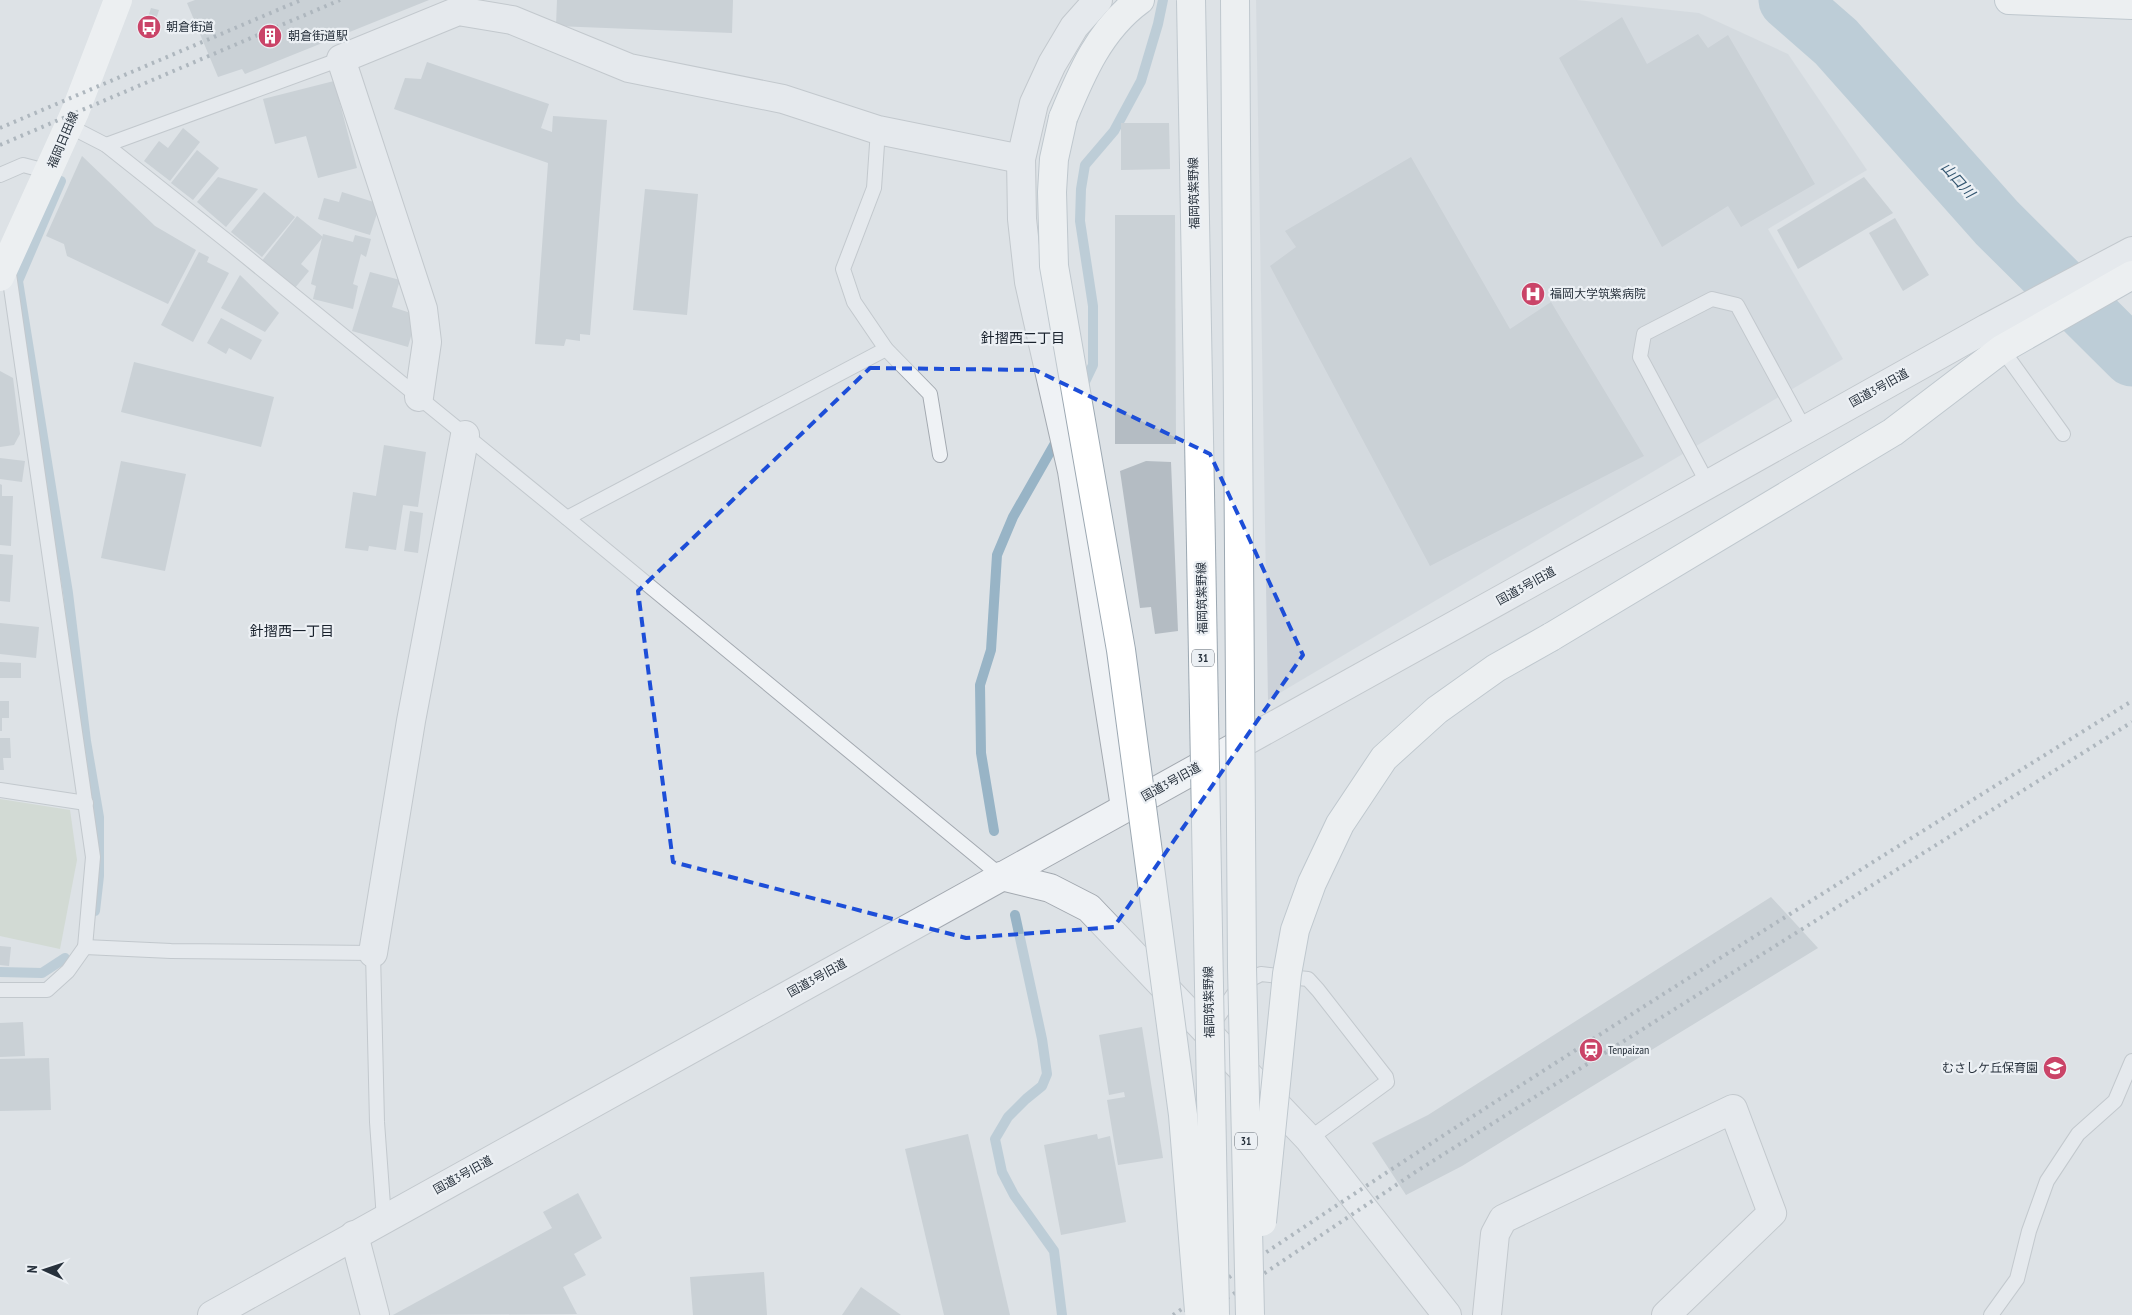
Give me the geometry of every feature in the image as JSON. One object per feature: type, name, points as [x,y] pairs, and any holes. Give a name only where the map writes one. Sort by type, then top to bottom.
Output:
[{"type":"main road","points":[[1140,0],[1128,9],[1104,37],[1081,73],[1063,118],[1054,159],[1052,184],[1054,266],[1121,650],[1183,1114],[1200,1315]]},
{"type":"main road","name":"福岡筑紫野線","points":[[1191,0],[1215,1315]]},
{"type":"main road","name":"31","points":[[1235,0],[1242,957],[1251,1315]]},
{"type":"main road","points":[[2009,0],[2132,5]]},
{"type":"main road","name":"福岡日田線","points":[[4,270],[50,172],[69,126],[111,2]]},
{"type":"main road","points":[[1251,1315],[1287,974],[1295,930],[1312,883],[1340,824],[1384,758],[1437,710],[1496,668],[1893,432],[2002,335],[2131,260]]},
{"type":"street","points":[[1098,0],[1074,26],[1052,64],[1034,103],[1021,159],[1022,219],[1029,282],[1072,471],[1125,807]]},
{"type":"street","points":[[419,397],[428,342],[423,309],[341,59],[458,11],[512,20],[629,68],[783,99],[878,130],[1021,159]]},
{"type":"street","name":"国道3号旧道","points":[[212,1315],[1805,430],[2002,335]]},
{"type":"street","points":[[373,953],[411,722],[465,435]]},
{"type":"street","points":[[1001,876],[1050,888],[1089,908],[1309,1139],[1447,1315]]},
{"type":"street","points":[[1487,1315],[1495,1234],[1503,1219],[1733,1109],[1772,1213],[1666,1315]]},
{"type":"street","points":[[354,1235],[375,1315]]},
{"type":"lane","points":[[106,145],[341,59]]},
{"type":"lane","points":[[69,126],[106,145],[419,397],[1001,876]]},
{"type":"lane","points":[[878,130],[874,188],[844,269],[854,302],[886,349],[930,394],[940,455]]},
{"type":"lane","points":[[0,175],[23,165],[50,172]]},
{"type":"lane","points":[[0,990],[47,990],[68,971],[85,948],[93,857],[4,270]]},
{"type":"lane","points":[[1708,484],[1640,357],[1644,334],[1712,300],[1737,305],[1805,430]]},
{"type":"lane","points":[[2002,335],[2063,434]]},
{"type":"lane","points":[[567,518],[886,349]]},
{"type":"lane","points":[[0,790],[86,803]]},
{"type":"lane","points":[[85,948],[171,952],[373,953],[377,1122],[384,1219]]},
{"type":"lane","points":[[1207,1032],[1233,995],[1249,980],[1261,974],[1308,979],[1386,1077],[1387,1082],[1309,1139]]},
{"type":"lane","points":[[1991,1315],[2017,1279],[2029,1231],[2047,1181],[2078,1134],[2115,1101],[2132,1062]]},
{"type":"highlighted area","points":[[870,368],[1035,370],[1210,454],[1303,655],[1114,927],[966,938],[673,862],[638,591]]},
{"type":"shaded area","name":"福岡大学筑紫病院","points":[[1256,0],[1577,0],[1699,13],[1788,54],[1867,170],[1768,229],[1843,359],[1268,700]]},
{"type":"green space","points":[[0,799],[70,810],[77,860],[60,949],[0,936]]},
{"type":"building","name":"朝倉街道駅","points":[[195,0],[429,0],[245,74],[242,69],[218,77],[187,3]]},
{"type":"building","points":[[557,0],[733,0],[732,33],[556,26]]},
{"type":"building","points":[[151,8],[159,10],[151,35],[143,33]]},
{"type":"building","points":[[1622,17],[1647,64],[1698,34],[1708,48],[1728,35],[1815,184],[1741,227],[1728,206],[1662,247],[1559,58]]},
{"type":"building","points":[[427,62],[549,104],[541,128],[552,132],[553,116],[607,120],[590,335],[580,334],[580,341],[566,339],[564,346],[535,344],[548,163],[394,109],[405,78],[421,79]]},
{"type":"building","points":[[334,81],[357,168],[318,178],[306,136],[275,144],[263,99]]},
{"type":"building","points":[[1121,123],[1169,123],[1170,169],[1121,170]]},
{"type":"building","points":[[183,128],[200,142],[170,181],[144,161],[159,141],[168,148]]},
{"type":"building","points":[[197,150],[219,168],[193,200],[171,183]]},
{"type":"building","points":[[82,156],[155,226],[196,250],[168,304],[67,256],[64,244],[46,236]]},
{"type":"building","points":[[1411,157],[1510,329],[1551,302],[1644,456],[1430,566],[1270,266],[1296,247],[1285,231]]},
{"type":"building","points":[[218,177],[258,189],[226,227],[197,202]]},
{"type":"building","points":[[1864,177],[1893,213],[1798,269],[1777,230]]},
{"type":"building","points":[[645,189],[698,194],[687,315],[633,310]]},
{"type":"building","points":[[264,192],[295,217],[262,257],[231,232]]},
{"type":"building","points":[[342,192],[380,204],[370,235],[318,219],[324,198],[339,202]]},
{"type":"building","points":[[1115,215],[1175,215],[1176,444],[1115,444]]},
{"type":"building","points":[[297,216],[323,237],[301,264],[309,271],[294,289],[261,262]]},
{"type":"building","points":[[1895,218],[1929,275],[1903,291],[1869,233]]},
{"type":"building","points":[[323,234],[353,242],[355,235],[371,239],[366,257],[361,254],[353,284],[358,286],[353,309],[313,299],[316,286],[311,284]]},
{"type":"building","points":[[199,252],[209,257],[207,262],[229,273],[193,342],[161,325]]},
{"type":"building","points":[[370,272],[400,280],[392,307],[417,315],[408,347],[352,331]]},
{"type":"building","points":[[240,275],[279,313],[265,332],[221,308]]},
{"type":"building","points":[[221,318],[262,340],[251,360],[229,348],[226,354],[207,343]]},
{"type":"building","points":[[134,362],[274,397],[261,447],[121,412]]},
{"type":"building","points":[[0,371],[13,378],[20,434],[14,445],[0,447]]},
{"type":"building","points":[[384,445],[426,452],[418,507],[403,505],[396,550],[369,546],[368,551],[345,548],[353,492],[376,496]]},
{"type":"building","points":[[0,458],[25,461],[22,482],[0,479]]},
{"type":"building","points":[[121,461],[186,474],[165,571],[101,558]]},
{"type":"building","points":[[1146,461],[1171,462],[1178,631],[1155,634],[1151,607],[1140,608],[1120,471]]},
{"type":"building","points":[[0,484],[2,485],[2,496],[13,496],[11,546],[0,545]]},
{"type":"building","points":[[410,511],[423,513],[418,553],[404,551]]},
{"type":"building","points":[[0,554],[13,555],[10,602],[0,601]]},
{"type":"building","points":[[0,623],[39,627],[36,658],[0,654]]},
{"type":"building","points":[[0,662],[21,663],[21,678],[0,678]]},
{"type":"building","points":[[0,701],[9,701],[9,718],[2,718],[2,731],[0,731]]},
{"type":"building","points":[[0,738],[10,738],[11,758],[3,758],[4,770],[0,770]]},
{"type":"building","points":[[1771,897],[1818,948],[1462,1166],[1406,1195],[1372,1143],[1428,1115]]},
{"type":"building","points":[[0,946],[11,947],[9,966],[0,965]]},
{"type":"building","points":[[23,1022],[25,1056],[0,1057],[0,1023]]},
{"type":"building","points":[[1142,1027],[1163,1158],[1118,1165],[1107,1100],[1125,1097],[1124,1092],[1109,1095],[1099,1035]]},
{"type":"building","points":[[49,1058],[51,1110],[0,1111],[0,1059]]},
{"type":"building","points":[[968,1134],[1010,1315],[944,1315],[905,1149]]},
{"type":"building","points":[[1097,1134],[1098,1139],[1110,1136],[1126,1222],[1061,1235],[1044,1145]]},
{"type":"building","points":[[578,1193],[602,1238],[574,1254],[586,1275],[563,1287],[577,1314],[393,1315],[552,1228],[543,1212]]},
{"type":"building","points":[[764,1272],[767,1315],[693,1315],[690,1277]]},
{"type":"building","points":[[861,1287],[901,1315],[842,1315]]},
{"type":"waterway","points":[[1082,388],[1093,365],[1093,306],[1080,221],[1081,189],[1085,165],[1114,131],[1141,81],[1163,0]]},
{"type":"waterway","name":"山口川","points":[[1788,0],[1836,42],[1997,223],[2132,357]]},
{"type":"waterway","points":[[61,181],[18,281],[68,593],[86,741],[99,817],[99,876],[95,911]]},
{"type":"waterway","points":[[994,831],[981,753],[980,685],[991,650],[997,555],[1013,517],[1058,438]]},
{"type":"waterway","points":[[1015,915],[1042,1039],[1047,1074],[1042,1086],[1008,1117],[995,1139],[1002,1172],[1014,1195],[1054,1251],[1062,1315]]},
{"type":"waterway","points":[[0,972],[42,973],[65,958]]},
{"type":"railway","points":[[0,128],[301,0]]},
{"type":"railway","points":[[0,145],[340,0]]},
{"type":"railway","points":[[1173,1315],[1529,1080],[1769,927],[2132,701]]},
{"type":"railway","points":[[1202,1315],[1420,1169],[2132,722]]},
{"type":"place","name":"朝倉街道","points":[[149,27]]},
{"type":"place","name":"朝倉街道駅","points":[[270,36]]},
{"type":"place","name":"福岡大学筑紫病院","points":[[1533,294]]},
{"type":"place","name":"Tenpaizan","points":[[1591,1050]]},
{"type":"place","name":"むさしケ丘保育園","points":[[2055,1068]]},
{"type":"district","name":"針摺西二丁目","points":[[1023,338]]},
{"type":"district","name":"針摺西一丁目","points":[[292,631]]}]
